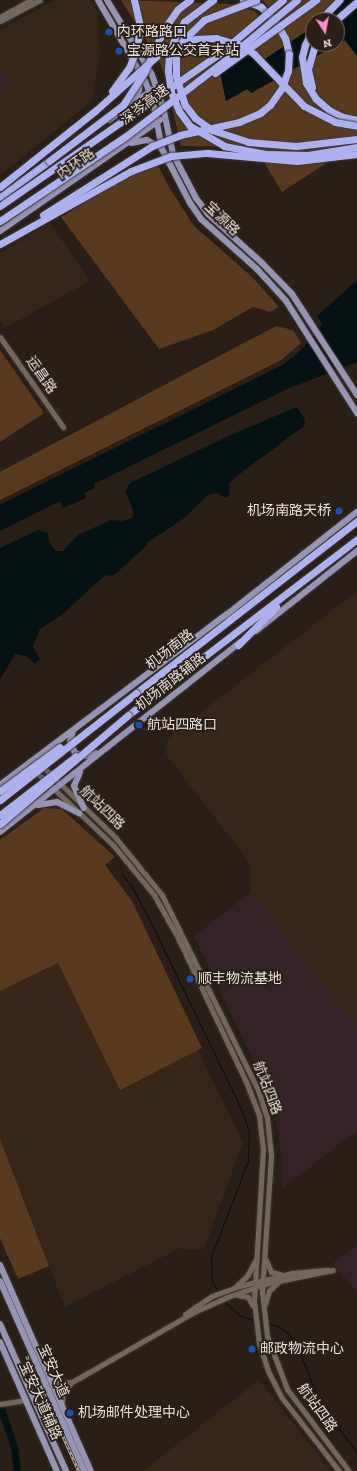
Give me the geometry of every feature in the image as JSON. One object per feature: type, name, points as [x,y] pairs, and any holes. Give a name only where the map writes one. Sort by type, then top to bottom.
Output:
[{"type":"highway","points":[[95,111],[124,76],[135,54],[140,26],[134,0]]},
{"type":"highway","points":[[0,196],[123,105],[144,73],[164,29],[178,9],[190,0]]},
{"type":"highway","points":[[213,0],[184,22],[175,37],[169,56],[168,71],[171,92],[179,111],[190,126],[224,146],[265,154],[308,155],[357,147]]},
{"type":"highway","points":[[0,244],[152,146],[192,131],[250,118],[270,106],[286,80],[289,54],[281,29],[261,7],[243,0]]},
{"type":"highway","points":[[256,0],[204,20],[183,40],[176,58],[176,76],[184,105],[195,118],[212,130],[248,142],[296,146],[357,140]]},
{"type":"highway","name":"深岑高速","points":[[0,206],[220,53],[283,0]]},
{"type":"highway","name":"深岑高速","points":[[0,221],[126,136],[184,92],[297,0]]},
{"type":"highway","points":[[184,92],[230,64],[316,0]]},
{"type":"highway","points":[[328,12],[339,0]]},
{"type":"highway","points":[[345,12],[357,2]]},
{"type":"highway","points":[[0,187],[95,111],[164,50],[186,40],[206,38],[226,40],[243,46],[254,54],[304,106],[336,122],[357,126]]},
{"type":"highway","points":[[305,45],[302,69],[309,90],[321,103],[336,114],[357,120]]},
{"type":"highway","points":[[313,52],[308,69],[311,86],[321,103]]},
{"type":"highway","points":[[0,244],[131,171],[171,156],[207,153],[289,161],[357,154]]},
{"type":"highway","name":"机场南路","points":[[0,800],[357,521]]},
{"type":"highway","name":"机场南路","points":[[0,815],[357,539]]},
{"type":"highway","points":[[238,645],[296,587]]},
{"type":"highway","points":[[0,790],[121,706]]},
{"type":"highway","points":[[0,824],[128,715]]},
{"type":"main road","name":"宝源路","points":[[98,0],[139,70],[149,91],[162,149],[178,184],[201,219],[268,279],[303,324],[357,413]]},
{"type":"main road","name":"宝源路","points":[[107,0],[157,86],[168,138],[177,163],[204,210],[277,277],[310,318],[357,395]]},
{"type":"main road","points":[[132,104],[139,90],[139,70]]},
{"type":"main road","name":"内环路","points":[[0,196],[157,86]]},
{"type":"main road","name":"内环路","points":[[0,231],[124,146],[164,116]]},
{"type":"main road","points":[[124,146],[147,140],[162,149]]},
{"type":"main road","name":"机场南路辅路","points":[[0,785],[74,730],[357,512]]},
{"type":"main road","name":"机场南路辅路","points":[[0,832],[357,551]]},
{"type":"main road","points":[[74,730],[70,742],[78,754],[88,756],[111,744]]},
{"type":"main road","points":[[84,808],[74,790],[74,782],[91,759]]},
{"type":"main road","points":[[26,812],[45,802],[53,801],[79,813]]},
{"type":"main road","name":"宝安大道辅路","points":[[0,1265],[92,1471]]},
{"type":"main road","name":"宝安大道","points":[[0,1281],[84,1471]]},
{"type":"main road","name":"宝安大道","points":[[0,1324],[66,1471]]},
{"type":"main road","name":"宝安大道辅路","points":[[0,1342],[58,1471]]},
{"type":"street","points":[[0,17],[31,0]]},
{"type":"street","points":[[0,21],[40,0]]},
{"type":"street","name":"运昌路","points":[[0,337],[63,427]]},
{"type":"street","name":"航站四路","points":[[34,759],[125,847],[162,895],[258,1090],[267,1117],[271,1156],[263,1282],[263,1311],[267,1336],[287,1388],[350,1471]]},
{"type":"street","name":"航站四路","points":[[27,764],[128,861],[162,907],[252,1095],[261,1126],[264,1149],[254,1310],[258,1336],[265,1363],[279,1392],[339,1471]]},
{"type":"street","points":[[62,1404],[63,1392],[72,1382],[175,1322],[207,1306],[263,1282],[283,1277],[311,1270],[333,1270],[283,1277],[275,1274],[269,1269],[265,1251]]},
{"type":"street","points":[[175,1322],[205,1301],[230,1289],[246,1276],[257,1255]]},
{"type":"street","points":[[263,1311],[269,1291],[283,1277]]},
{"type":"street","points":[[230,1289],[255,1285]]},
{"type":"street","points":[[230,1296],[245,1295],[251,1301],[254,1310]]},
{"type":"street","points":[[50,1378],[59,1383],[72,1382]]},
{"type":"street","points":[[0,1404],[26,1400]]},
{"type":"shaded area","points":[[55,0],[89,0],[97,12],[100,55],[92,101],[0,175],[0,92],[12,83],[0,69],[0,30]]},
{"type":"shaded area","points":[[121,0],[232,4],[254,11],[272,27],[283,20],[262,0],[335,0],[329,12],[305,12],[305,32],[265,59],[258,55],[218,62],[226,101],[247,89],[252,93],[324,52],[345,52],[345,40],[357,56],[357,153],[337,156],[282,192],[255,147],[181,146],[165,76],[158,59]]},
{"type":"shaded area","points":[[335,0],[357,0],[357,56],[345,40],[345,12],[328,12]]},
{"type":"shaded area","points":[[305,32],[305,52],[324,52],[251,93],[247,89],[226,101],[218,62],[221,57],[235,50],[258,55],[265,59]]},
{"type":"shaded area","points":[[0,69],[12,83],[0,92]]},
{"type":"shaded area","points":[[157,163],[170,189],[194,226],[251,276],[279,307],[270,312],[253,307],[213,330],[159,349],[61,217],[127,177]]},
{"type":"shaded area","points":[[50,223],[90,281],[5,328],[0,320],[0,253]]},
{"type":"shaded area","points":[[357,280],[357,362],[287,389],[94,484],[95,488],[84,493],[86,498],[63,508],[60,501],[0,531],[0,505],[284,364],[302,349],[322,324],[317,316]]},
{"type":"shaded area","points":[[276,326],[293,330],[301,343],[281,360],[0,500],[0,472]]},
{"type":"shaded area","points":[[0,350],[44,413],[0,442]]},
{"type":"shaded area","points":[[297,407],[305,420],[304,426],[233,479],[229,484],[230,494],[226,498],[217,493],[209,494],[183,519],[148,542],[145,547],[114,575],[104,576],[63,614],[40,629],[33,646],[40,660],[34,663],[26,656],[15,654],[0,680],[0,548],[38,530],[48,533],[49,542],[56,551],[63,551],[78,535],[111,520],[122,521],[132,518],[134,512],[125,491],[130,483],[235,433]]},
{"type":"shaded area","points":[[357,591],[357,1027],[251,892],[251,870],[249,862],[168,757],[165,750],[167,741],[172,735]]},
{"type":"shaded area","points":[[44,808],[62,809],[115,857],[105,865],[132,901],[202,1048],[120,1090],[58,963],[0,991],[0,840]]},
{"type":"shaded area","points":[[251,892],[357,1027],[357,1130],[282,1189],[280,1137],[268,1092],[194,936]]},
{"type":"shaded area","points":[[58,963],[120,1089],[198,1050],[243,1142],[204,1249],[184,1249],[182,1247],[65,1307],[0,1139],[0,991]]},
{"type":"shaded area","points":[[0,1139],[49,1266],[18,1279],[0,1238]]},
{"type":"shaded area","points":[[357,1244],[357,1293],[333,1263]]},
{"type":"shaded area","points":[[259,1380],[331,1471],[143,1471]]},
{"type":"waterway","points":[[122,874],[132,887],[151,923],[239,1104],[249,1131],[248,1161],[211,1257],[212,1282],[218,1291]]},
{"type":"waterway","points":[[224,1301],[240,1316],[254,1320]]},
{"type":"waterway","points":[[267,1323],[278,1326],[289,1334],[299,1350],[319,1402],[357,1453]]},
{"type":"waterway","points":[[0,1406],[14,1447],[17,1471]]},
{"type":"railway","points":[[27,1356],[79,1471]]},
{"type":"place","name":"内环路路口","points":[[109,32]]},
{"type":"place","name":"宝源路公交首末站","points":[[119,51]]},
{"type":"place","name":"机场南路天桥","points":[[339,511]]},
{"type":"place","name":"航站四路口","points":[[139,725]]},
{"type":"place","name":"顺丰物流基地","points":[[190,979]]},
{"type":"place","name":"邮政物流中心","points":[[252,1349]]},
{"type":"place","name":"机场邮件处理中心","points":[[70,1413]]}]
